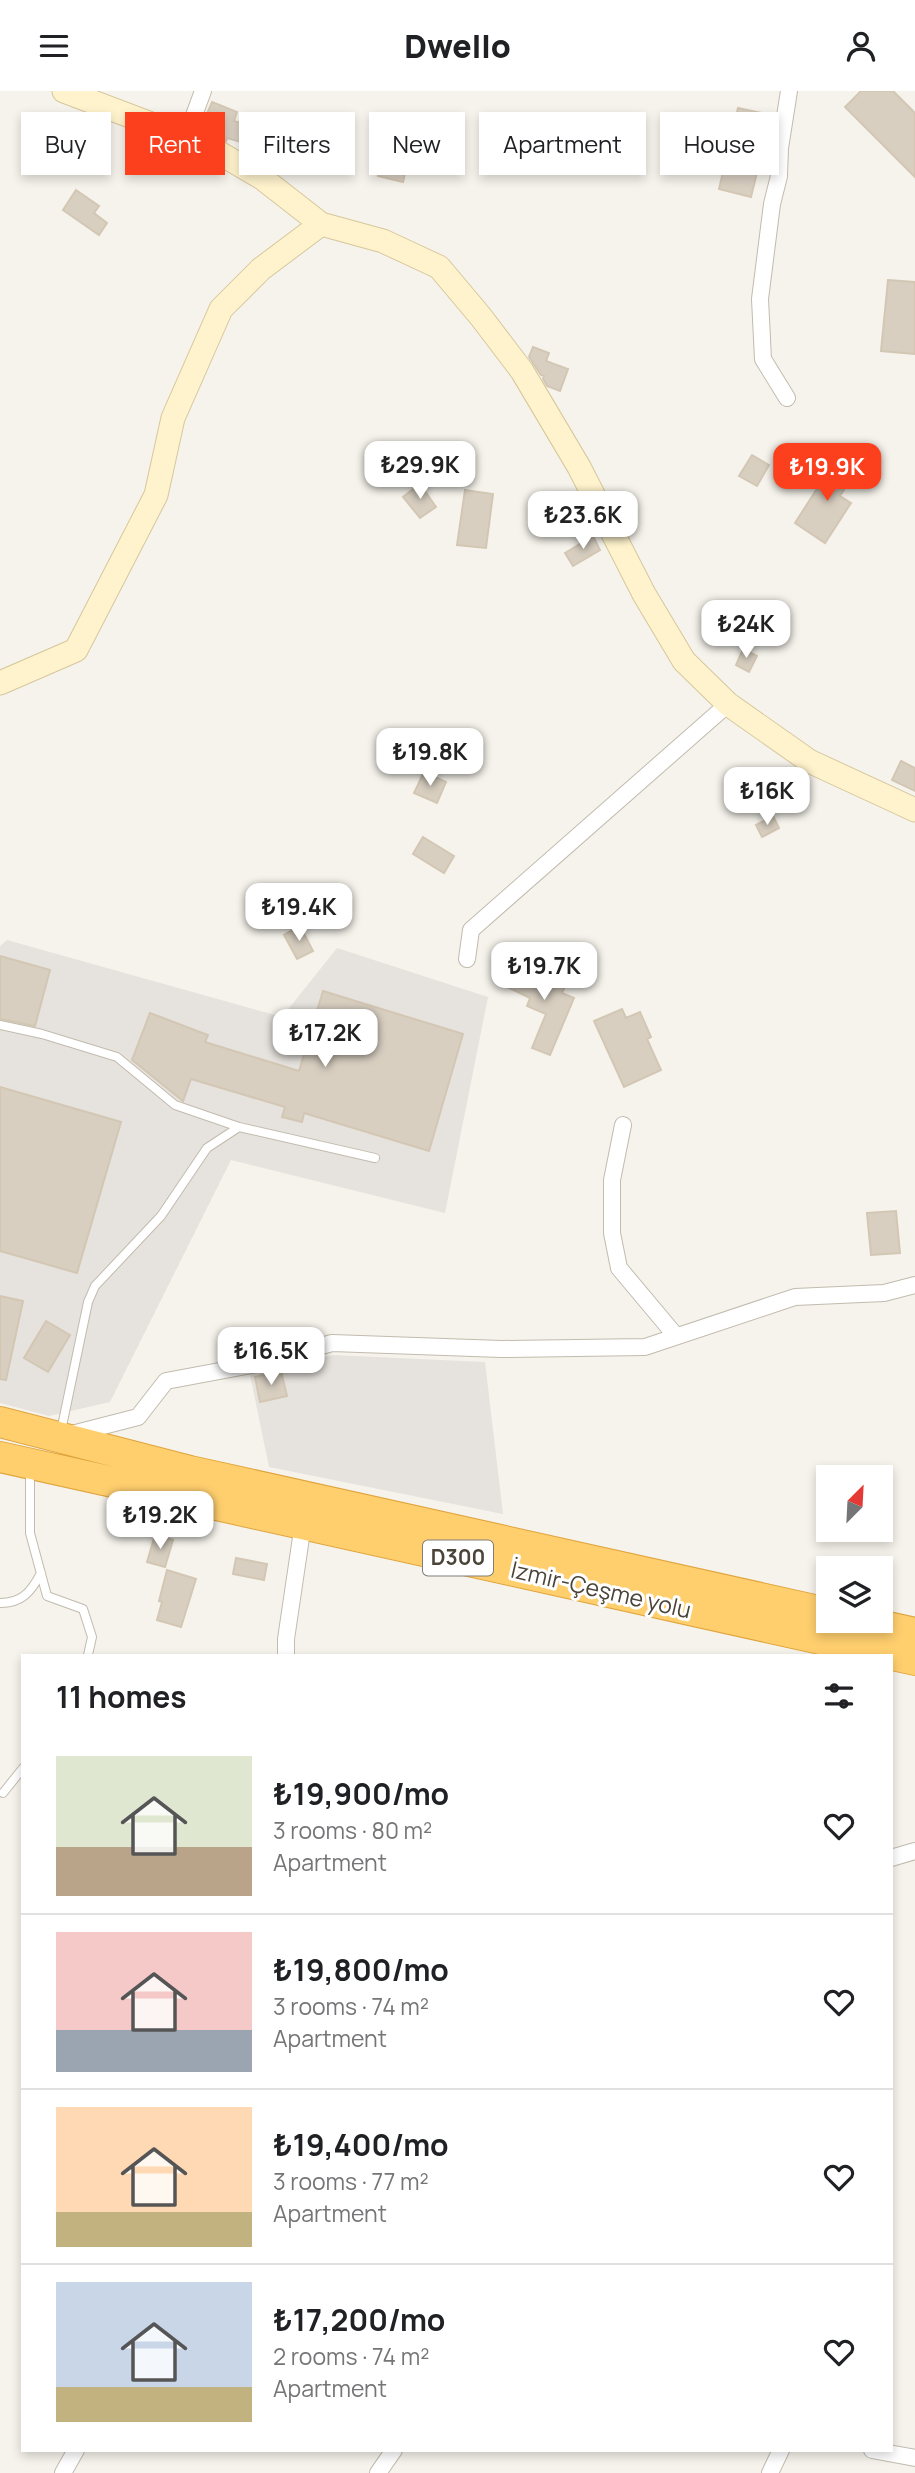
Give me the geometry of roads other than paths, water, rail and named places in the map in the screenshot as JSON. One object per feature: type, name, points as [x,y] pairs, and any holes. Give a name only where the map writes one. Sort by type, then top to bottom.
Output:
[{"type":"highway","name":"İzmir-Çeşme yolu","points":[[0,1422],[204,1474],[816,1610]]},
{"type":"highway","name":"İzmir-Çeşme yolu","points":[[0,1457],[888,1654]]},
{"type":"highway","points":[[893,1628],[915,1633]]},
{"type":"highway","name":"İzmir-Çeşme yolu","points":[[893,1655],[915,1660]]},
{"type":"street","points":[[64,91],[125,114]]},
{"type":"street","points":[[195,112],[203,91]]},
{"type":"street","points":[[787,398],[763,359],[760,299],[789,91]]},
{"type":"street","points":[[225,156],[262,178],[321,224],[383,241],[439,267],[522,371],[579,467],[644,594],[684,661],[729,704],[809,761],[915,810]]},
{"type":"street","points":[[0,683],[76,650],[156,495],[173,418],[221,309],[261,269],[321,224]]},
{"type":"street","points":[[467,958],[471,930],[729,704]]},
{"type":"street","points":[[624,1125],[612,1180],[612,1233],[619,1268],[676,1336]]},
{"type":"street","points":[[59,1437],[138,1417],[166,1381],[257,1364],[331,1343],[501,1349],[645,1347],[795,1297],[884,1293],[915,1285]]},
{"type":"street","points":[[286,1654],[303,1524]]},
{"type":"street","points":[[893,1857],[915,1851]]},
{"type":"street","points":[[64,2473],[75,2452]]},
{"type":"street","points":[[379,2473],[393,2452]]},
{"type":"street","points":[[770,2473],[780,2452]]},
{"type":"street","points":[[883,2452],[915,2458]]},
{"type":"lane","points":[[0,1025],[42,1034],[117,1058],[175,1105],[239,1127],[375,1158]]},
{"type":"lane","points":[[59,1437],[88,1302],[95,1286],[161,1216],[207,1148],[239,1127]]},
{"type":"lane","points":[[31,1463],[30,1533],[47,1596],[83,1609],[92,1637],[88,1654]]},
{"type":"lane","points":[[0,1603],[15,1603],[32,1590],[41,1573]]},
{"type":"lane","points":[[4,1793],[21,1771]]}]
